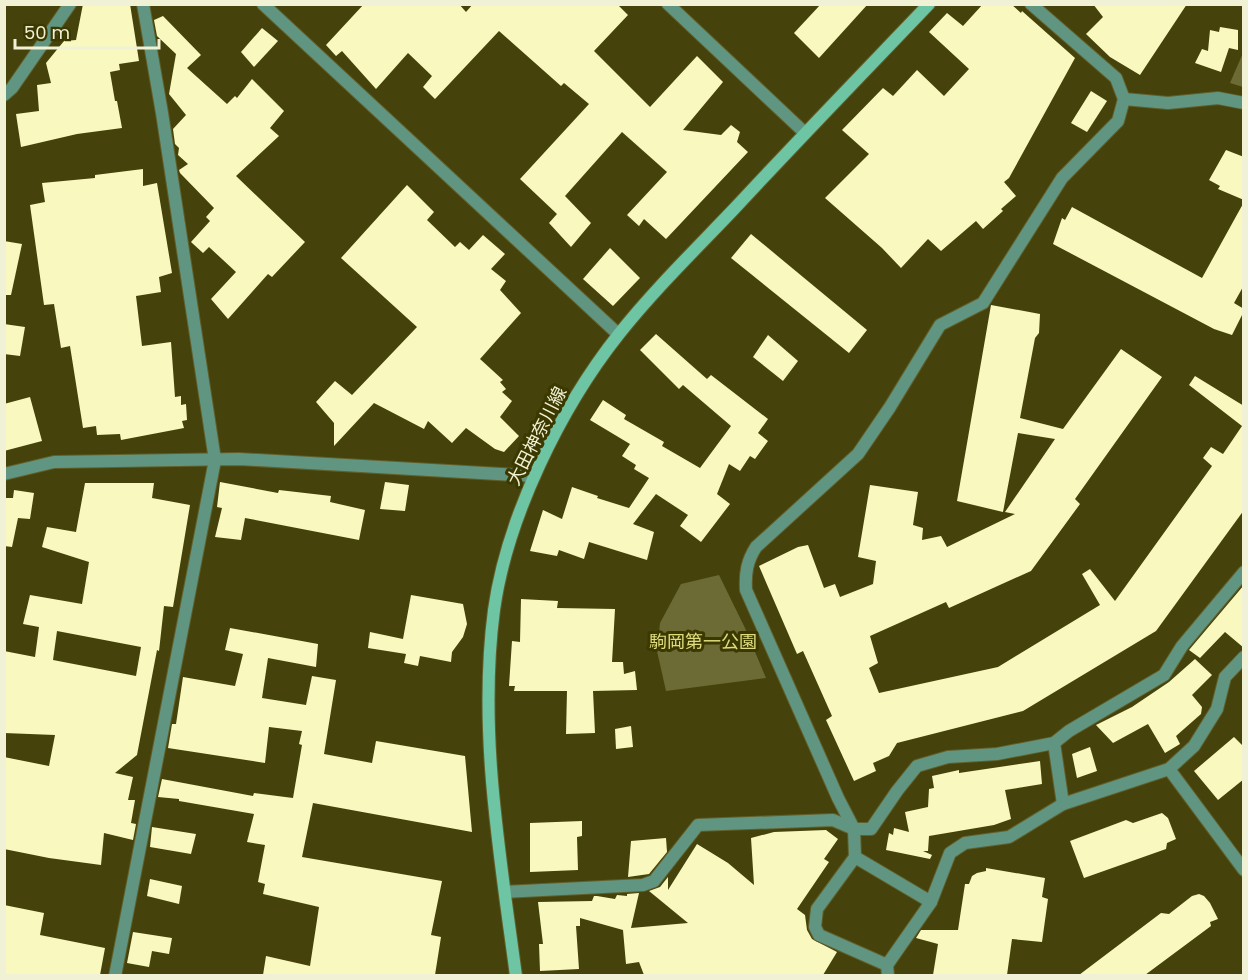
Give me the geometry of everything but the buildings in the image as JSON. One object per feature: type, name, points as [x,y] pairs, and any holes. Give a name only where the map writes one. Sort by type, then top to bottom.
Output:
[{"type":"main road","name":"大田神奈川線","points":[[516,975],[497,830],[487,704],[494,608],[507,549],[534,476],[568,408],[618,334],[929,4]]},
{"type":"street","points":[[4,95],[70,4]]},
{"type":"street","points":[[115,975],[215,460],[143,4]]},
{"type":"street","points":[[263,4],[618,334]]},
{"type":"street","points":[[668,4],[805,133]]},
{"type":"street","points":[[1031,4],[1116,78],[1124,99],[1118,121],[1062,178],[983,303],[940,325],[858,454],[756,547],[747,565],[746,590],[838,798],[854,829],[855,857],[817,909],[815,927],[819,935],[887,970],[931,902],[950,852],[965,843],[1009,837],[1063,804],[1169,769],[1194,746],[1217,709],[1225,677],[1244,657]]},
{"type":"street","points":[[1124,99],[1168,103],[1218,98],[1244,103]]},
{"type":"street","points":[[4,474],[54,462],[239,459],[534,476]]},
{"type":"street","points":[[505,892],[643,885],[654,881],[698,825],[833,820],[854,829],[871,829],[917,766],[948,757],[996,754],[1054,743],[1069,731],[1164,675],[1182,646],[1244,572]]},
{"type":"street","points":[[1054,743],[1063,804]]},
{"type":"street","points":[[1169,769],[1244,870]]},
{"type":"street","points":[[855,857],[931,902]]},
{"type":"green space","points":[[1243,53],[1243,87],[1230,83]]},
{"type":"green space","name":"駒岡第一公園","points":[[719,575],[766,678],[666,691],[657,651],[660,623],[681,584]]}]
